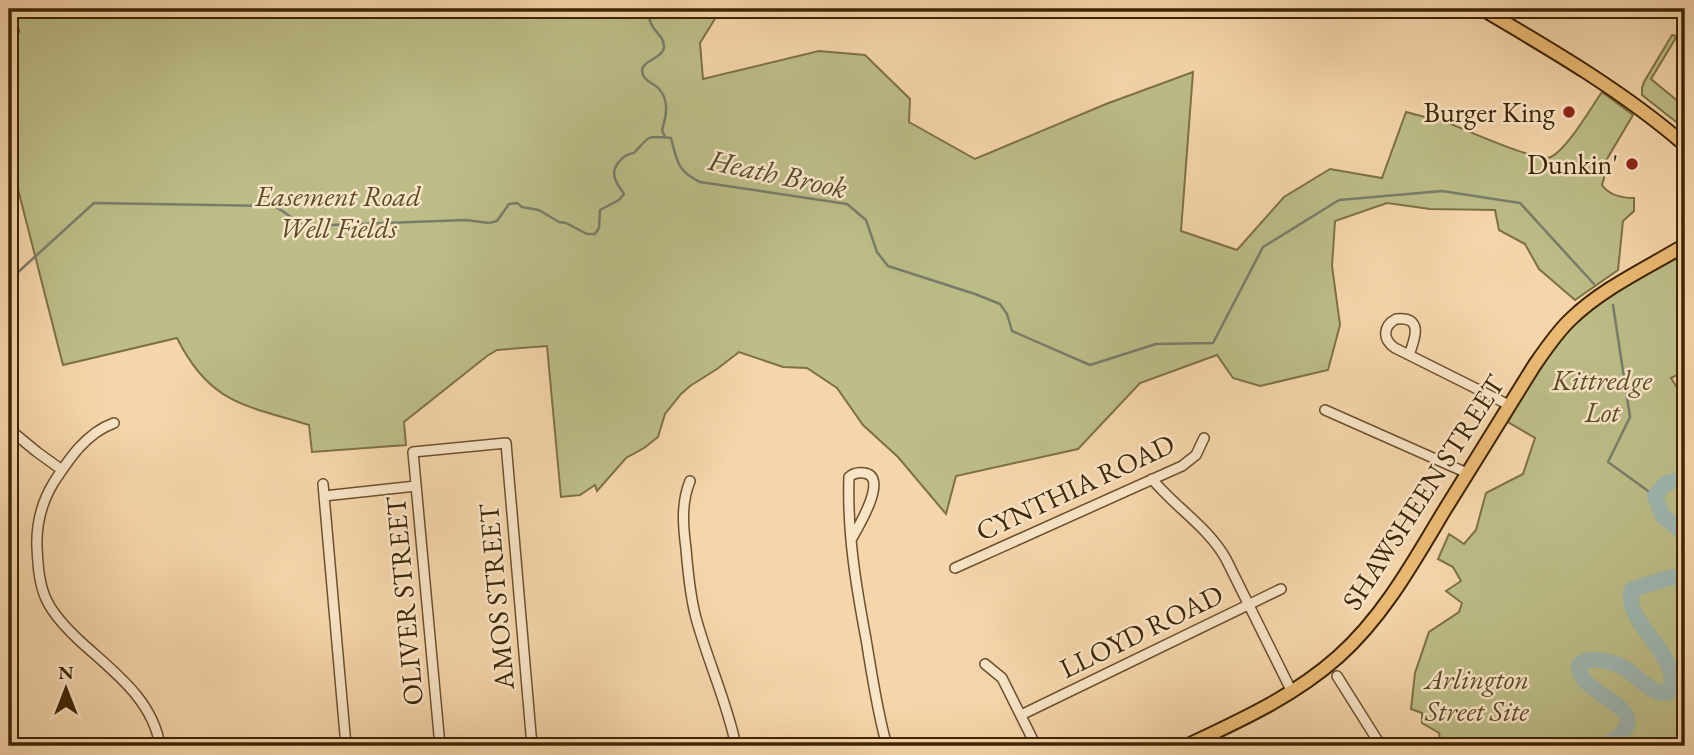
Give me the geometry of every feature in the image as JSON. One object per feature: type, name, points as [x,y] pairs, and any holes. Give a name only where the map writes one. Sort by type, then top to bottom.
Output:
[{"type":"main road","points":[[1482,9],[1627,99],[1657,120],[1685,145]]},
{"type":"main road","name":"SHAWSHEEN STREET","points":[[1186,746],[1248,717],[1292,692],[1348,648],[1389,601],[1541,355],[1570,319],[1597,298],[1685,245]]},
{"type":"street","points":[[1409,355],[1509,405]]},
{"type":"street","points":[[1325,410],[1467,473]]},
{"type":"street","points":[[114,423],[90,436],[62,470],[45,499],[37,526],[38,564],[47,602],[63,624],[141,700],[156,728],[160,746]]},
{"type":"street","points":[[9,429],[62,470]]},
{"type":"street","name":"CYNTHIA ROAD","points":[[955,568],[1189,461],[1196,455],[1205,438]]},
{"type":"street","name":"OLIVER STREET","points":[[440,746],[413,452],[506,443]]},
{"type":"street","name":"AMOS STREET","points":[[506,443],[533,746]]},
{"type":"street","points":[[851,540],[873,493],[873,478],[867,473],[856,473],[849,477],[851,540],[858,599],[887,746]]},
{"type":"street","points":[[1153,479],[1170,500],[1216,542],[1292,692]]},
{"type":"street","points":[[690,481],[683,515],[689,582],[697,621],[737,746]]},
{"type":"street","points":[[323,484],[346,746]]},
{"type":"street","points":[[324,496],[416,486]]},
{"type":"street","name":"LLOYD ROAD","points":[[1021,715],[1280,589]]},
{"type":"street","points":[[985,664],[1002,678],[1036,746]]},
{"type":"street","points":[[1337,676],[1381,746]]},
{"type":"green space","name":"Easement Road Well Fields","points":[[9,9],[721,9],[700,43],[703,79],[819,51],[865,55],[910,99],[909,122],[975,159],[1106,104],[1193,72],[1181,231],[1237,250],[1284,197],[1330,169],[1382,178],[1406,112],[1448,123],[1544,158],[1558,152],[1602,92],[1633,115],[1604,164],[1602,185],[1616,195],[1634,198],[1634,211],[1623,221],[1618,270],[1575,300],[1539,269],[1525,244],[1499,230],[1495,210],[1430,209],[1387,203],[1335,221],[1332,266],[1340,325],[1328,370],[1260,386],[1233,378],[1217,355],[1140,383],[1078,449],[956,476],[946,514],[898,457],[863,425],[837,388],[807,368],[783,367],[739,352],[681,394],[665,414],[658,437],[626,458],[597,491],[595,485],[580,495],[561,497],[547,346],[497,350],[487,356],[404,422],[406,445],[312,452],[309,425],[231,399],[203,377],[177,338],[63,365],[9,154]]},
{"type":"green space","points":[[1672,35],[1677,36],[1651,79],[1685,107],[1685,129],[1642,95],[1644,82]]},
{"type":"green space","points":[[1685,254],[1685,371],[1671,378],[1685,400],[1685,746],[1441,746],[1439,733],[1422,723],[1422,713],[1411,709],[1415,673],[1429,632],[1459,612],[1462,603],[1446,591],[1461,581],[1453,567],[1438,559],[1449,534],[1464,544],[1476,530],[1486,493],[1523,474],[1535,438],[1508,422],[1547,343],[1601,294]]},
{"type":"waterway","points":[[649,9],[651,23],[664,47],[642,70],[644,77],[659,89],[665,99],[666,114],[662,130],[665,137]]},
{"type":"waterway","name":"Heath Brook","points":[[9,278],[94,203],[275,206],[304,226],[466,220],[489,223],[497,221],[509,204],[517,203],[522,207],[539,210],[587,234],[595,234],[599,228],[600,210],[619,200],[624,194],[614,174],[617,165],[646,140],[657,137],[671,138],[682,169],[700,182],[847,204],[866,220],[877,252],[888,266],[1000,304],[1007,314],[1012,331],[1090,365],[1156,344],[1213,343],[1263,247],[1339,200],[1442,191],[1520,203],[1594,284]]},
{"type":"waterway","name":"Heath Brook","points":[[1613,305],[1630,417],[1608,462],[1655,496]]},
{"type":"waterway","points":[[1685,479],[1666,483],[1655,496],[1663,516],[1685,534]]},
{"type":"waterway","points":[[1603,746],[1622,733],[1627,723],[1626,714],[1588,684],[1581,675],[1579,665],[1593,660],[1613,663],[1656,691],[1668,693],[1672,680],[1669,667],[1636,615],[1631,602],[1632,590],[1674,577],[1685,581]]},
{"type":"place","name":"Burger King","points":[[1569,112]]},
{"type":"place","name":"Dunkin'","points":[[1632,164]]},
{"type":"park label","name":"Kittredge Lot","points":[[1602,396]]},
{"type":"park label","name":"Arlington Street Site","points":[[1477,695]]}]
